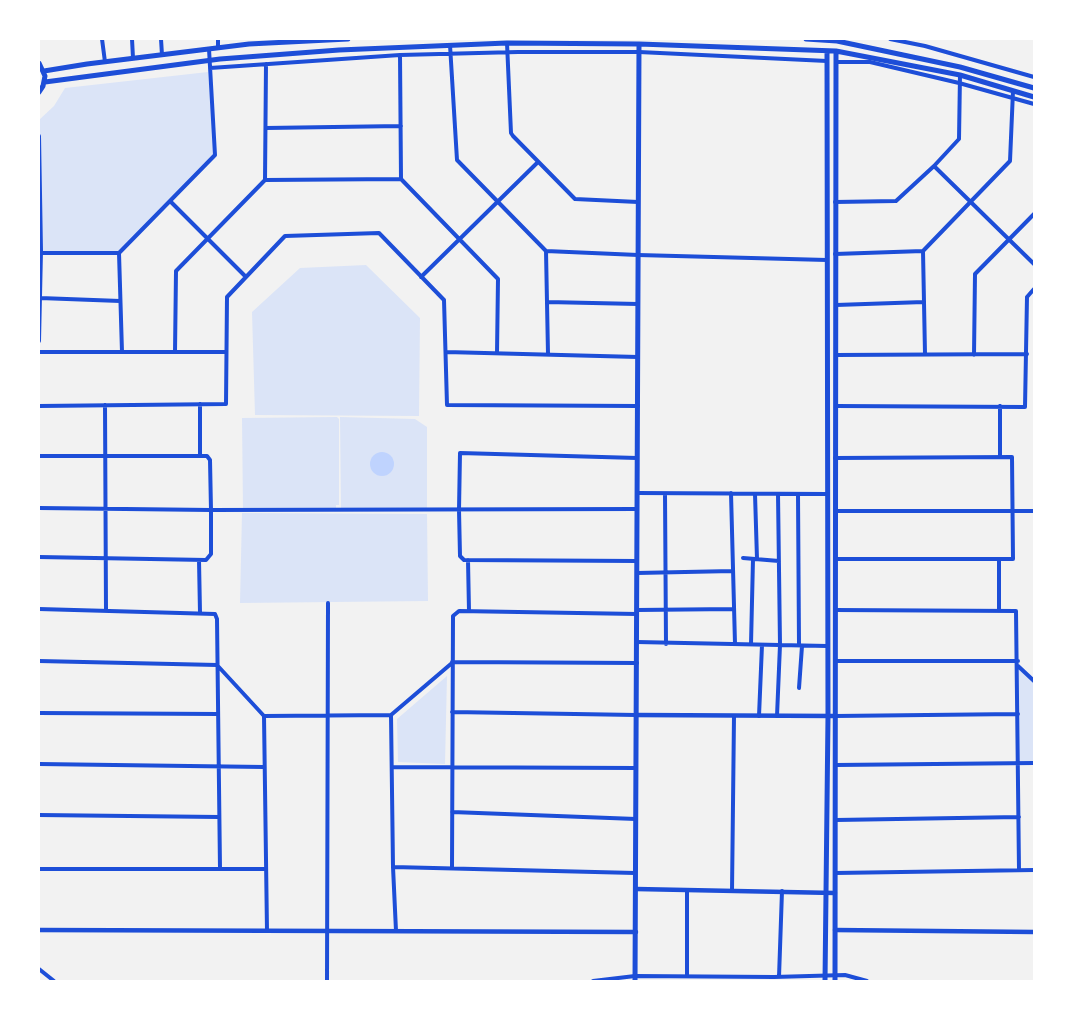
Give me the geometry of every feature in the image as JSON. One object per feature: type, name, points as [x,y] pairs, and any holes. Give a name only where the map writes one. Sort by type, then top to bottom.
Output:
[{"type":"main road","points":[[44,71],[209,48],[348,39]]},
{"type":"main road","points":[[806,39],[837,40],[960,67],[1034,88]]},
{"type":"main road","points":[[635,978],[639,41]]},
{"type":"main road","points":[[45,82],[210,61],[339,50],[507,43],[639,41],[836,51],[960,75],[1034,97]]},
{"type":"main road","points":[[825,979],[828,716],[827,51]]},
{"type":"main road","points":[[835,979],[836,51]]},
{"type":"main road","points":[[39,63],[44,71],[45,82],[39,92]]},
{"type":"main road","points":[[827,301],[836,305]]},
{"type":"main road","points":[[827,309],[836,305]]},
{"type":"main road","points":[[827,402],[836,404]]},
{"type":"main road","points":[[827,497],[836,499]]},
{"type":"street","points":[[102,39],[105,62]]},
{"type":"street","points":[[132,39],[134,58]]},
{"type":"street","points":[[161,39],[162,55]]},
{"type":"street","points":[[218,39],[218,48]]},
{"type":"street","points":[[890,39],[925,46],[1034,77]]},
{"type":"street","points":[[836,51],[837,40]]},
{"type":"street","points":[[507,43],[511,133],[537,163],[575,199],[638,202]]},
{"type":"street","points":[[450,45],[456,160],[546,251],[827,260]]},
{"type":"street","points":[[40,253],[119,253],[214,155],[209,48]]},
{"type":"street","points":[[210,68],[400,55],[507,52],[639,52],[827,62]]},
{"type":"street","points":[[400,55],[401,179],[498,279],[497,352]]},
{"type":"street","points":[[836,62],[870,62],[1034,104]]},
{"type":"street","points":[[175,352],[176,271],[265,180],[266,64]]},
{"type":"street","points":[[835,202],[896,201],[934,166],[959,139],[960,75]]},
{"type":"street","points":[[835,254],[923,251],[1010,161],[1013,91]]},
{"type":"street","points":[[266,128],[401,126]]},
{"type":"street","points":[[39,136],[39,341]]},
{"type":"street","points":[[421,277],[537,163]]},
{"type":"street","points":[[934,166],[1034,264]]},
{"type":"street","points":[[265,180],[401,179]]},
{"type":"street","points":[[170,201],[246,277]]},
{"type":"street","points":[[974,355],[975,274],[1034,214]]},
{"type":"street","points":[[39,405],[226,404],[227,297],[285,236],[380,233],[444,300],[447,405],[638,406]]},
{"type":"street","points":[[546,251],[548,354]]},
{"type":"street","points":[[923,251],[925,354]]},
{"type":"street","points":[[119,253],[122,352]]},
{"type":"street","points":[[836,404],[1025,407],[1027,297],[1034,290]]},
{"type":"street","points":[[40,298],[120,302]]},
{"type":"street","points":[[547,302],[638,304]]},
{"type":"street","points":[[836,305],[924,302]]},
{"type":"street","points":[[39,352],[226,352]]},
{"type":"street","points":[[446,352],[638,357]]},
{"type":"street","points":[[835,355],[1027,354]]},
{"type":"street","points":[[200,404],[200,454]]},
{"type":"street","points":[[105,405],[106,610]]},
{"type":"street","points":[[1000,406],[1000,457]]},
{"type":"street","points":[[637,561],[462,559],[459,510],[460,453],[638,458]]},
{"type":"street","points":[[39,456],[200,454],[209,458],[211,510],[211,554],[209,558],[199,560],[39,557]]},
{"type":"street","points":[[834,559],[1013,559],[1011,457],[835,458]]},
{"type":"street","points":[[637,493],[798,494],[827,497]]},
{"type":"street","points":[[665,494],[666,644]]},
{"type":"street","points":[[731,494],[735,644]]},
{"type":"street","points":[[751,645],[755,494]]},
{"type":"street","points":[[777,494],[780,645],[777,716]]},
{"type":"street","points":[[798,494],[799,688]]},
{"type":"street","points":[[39,508],[637,509]]},
{"type":"street","points":[[835,511],[1034,511]]},
{"type":"street","points":[[742,558],[779,561]]},
{"type":"street","points":[[999,559],[999,611]]},
{"type":"street","points":[[199,560],[200,613]]},
{"type":"street","points":[[468,560],[469,611]]},
{"type":"street","points":[[637,573],[733,571]]},
{"type":"street","points":[[327,981],[328,603]]},
{"type":"street","points":[[39,609],[215,614],[217,619],[219,868]]},
{"type":"street","points":[[453,868],[452,618],[455,613],[459,611],[637,612],[665,609],[734,609]]},
{"type":"street","points":[[834,610],[1016,611],[1019,870]]},
{"type":"street","points":[[637,642],[827,646]]},
{"type":"street","points":[[759,716],[762,645]]},
{"type":"street","points":[[835,661],[1018,660]]},
{"type":"street","points":[[39,661],[217,665],[264,716],[267,931]]},
{"type":"street","points":[[264,716],[391,715],[452,662],[637,663]]},
{"type":"street","points":[[1018,666],[1034,681]]},
{"type":"street","points":[[452,712],[734,716],[1018,714]]},
{"type":"street","points":[[39,713],[218,714]]},
{"type":"street","points":[[391,715],[396,931]]},
{"type":"street","points":[[732,891],[734,716]]},
{"type":"street","points":[[836,765],[1034,763]]},
{"type":"street","points":[[39,764],[264,767]]},
{"type":"street","points":[[392,767],[636,768]]},
{"type":"street","points":[[452,812],[636,819]]},
{"type":"street","points":[[39,816],[219,817]]},
{"type":"street","points":[[836,820],[1018,817]]},
{"type":"street","points":[[393,867],[636,873]]},
{"type":"street","points":[[39,869],[266,869]]},
{"type":"street","points":[[835,873],[1034,870]]},
{"type":"street","points":[[636,889],[835,893]]},
{"type":"street","points":[[687,890],[687,976]]},
{"type":"street","points":[[779,977],[782,891]]},
{"type":"street","points":[[39,930],[636,932]]},
{"type":"street","points":[[835,930],[1034,932]]},
{"type":"street","points":[[39,969],[54,981]]},
{"type":"street","points":[[593,981],[687,976],[835,979],[852,976],[867,981]]},
{"type":"shaded area","points":[[208,72],[215,155],[119,253],[41,251],[39,120],[54,106],[65,88]]},
{"type":"shaded area","points":[[366,265],[420,318],[419,416],[255,415],[252,312],[300,268]]},
{"type":"shaded area","points":[[337,417],[339,419],[339,505],[336,505],[336,510],[243,510],[242,418]]},
{"type":"shaded area","points":[[340,417],[415,419],[427,427],[427,511],[341,510]]},
{"type":"shaded area","points":[[242,513],[427,514],[428,601],[240,603]]},
{"type":"shaded area","points":[[1018,666],[1034,681],[1034,763],[1018,763]]},
{"type":"shaded area","points":[[447,676],[445,764],[398,762],[397,719]]},
{"type":"water","points":[[382,452],[391,455],[394,464],[391,473],[382,476],[373,473],[370,464],[373,455]]}]
